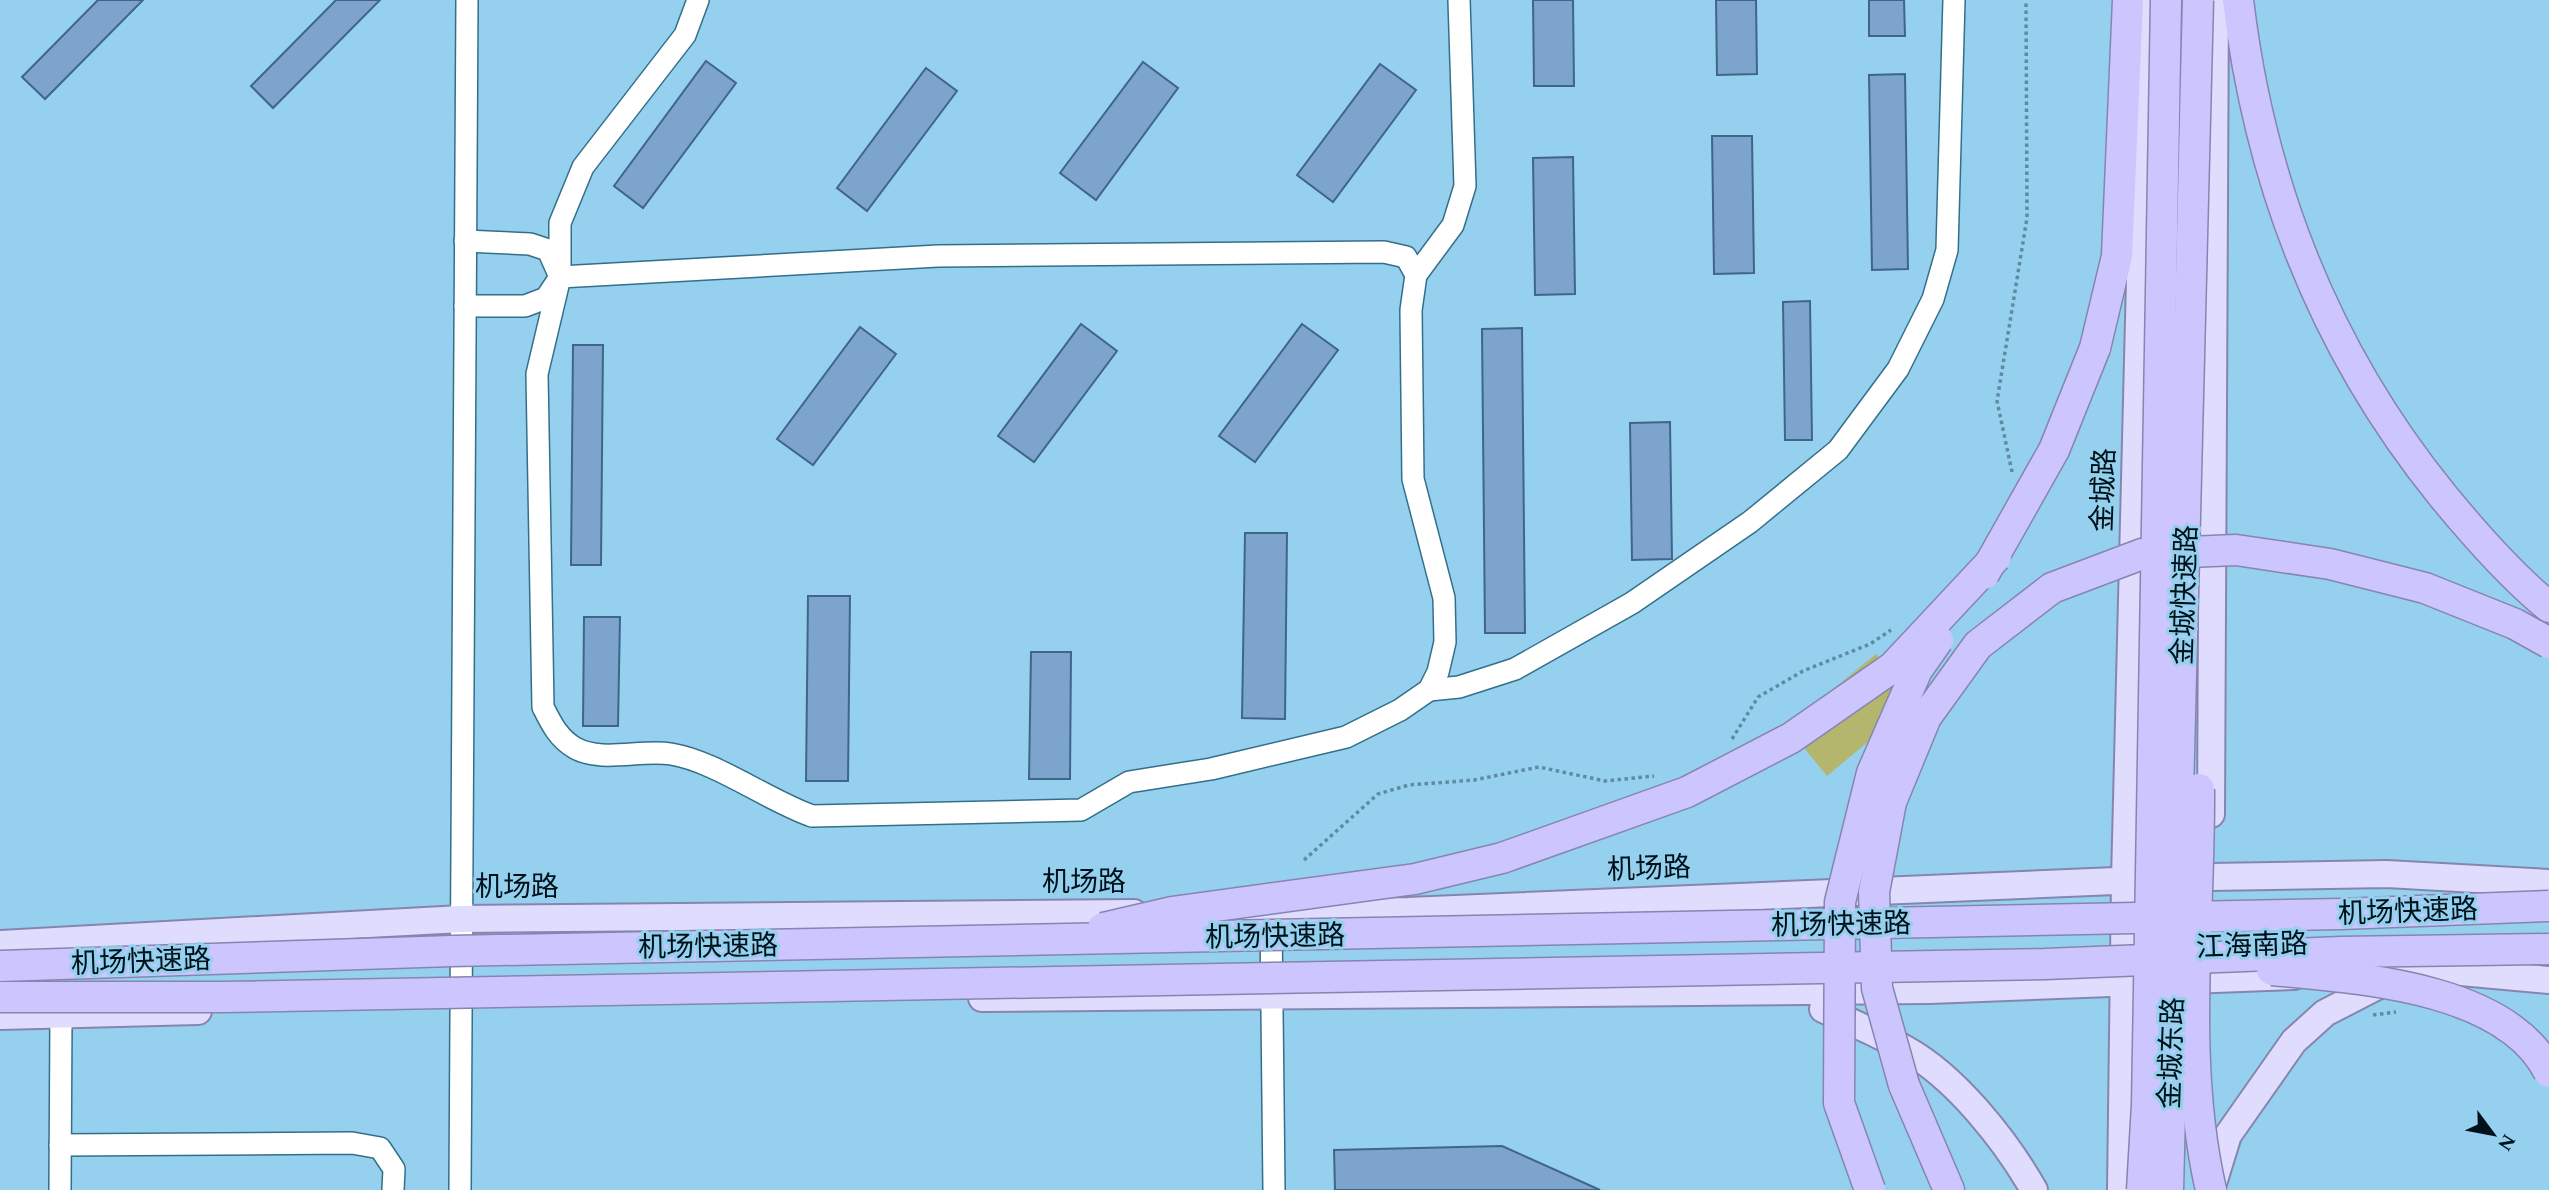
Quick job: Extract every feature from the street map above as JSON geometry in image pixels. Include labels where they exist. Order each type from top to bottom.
[{"type":"highway","points":[[1870,1190],[1839,1103],[1840,902],[1872,773],[1917,670],[1996,557],[2054,450],[2095,348],[2114,269],[2123,148],[2128,0]]},
{"type":"highway","name":"金城快速路","points":[[2142,1190],[2148,1091],[2166,0]]},
{"type":"highway","name":"金城快速路","points":[[2168,1190],[2198,0]]},
{"type":"highway","points":[[2238,0],[2242,39],[2267,163],[2309,279],[2351,366],[2403,448],[2465,524],[2549,607]]},
{"type":"highway","points":[[2193,281],[2199,827],[2195,1042],[2200,1140],[2211,1190]]},
{"type":"highway","points":[[1949,1190],[1904,1085],[1877,988],[1874,892],[1891,802],[1926,717],[1978,646],[2052,588],[2142,554],[2236,550],[2330,564],[2425,588],[2515,624],[2549,643]]},
{"type":"highway","points":[[1038,942],[1172,912],[1415,879],[1503,858],[1687,792],[1791,738],[1893,667],[1996,557]]},
{"type":"highway","name":"机场快速路","points":[[0,966],[452,951],[1038,942],[2341,915],[2549,906]]},
{"type":"highway","name":"机场快速路","points":[[0,997],[223,997],[2045,964],[2341,952],[2549,949]]},
{"type":"highway","points":[[2045,964],[2264,969],[2362,979],[2430,992],[2480,1010],[2513,1031],[2549,1072]]},
{"type":"main road","name":"金城路","points":[[2124,982],[2147,0]]},
{"type":"main road","points":[[2215,0],[2210,877],[2387,874],[2549,883]]},
{"type":"main road","name":"机场路","points":[[0,944],[461,919],[1408,911],[2210,877]]},
{"type":"main road","name":"金城东路","points":[[2200,1190],[2210,877]]},
{"type":"main road","name":"江海南路","points":[[0,1016],[460,1004],[1271,995],[1772,993],[2450,971],[2549,980]]},
{"type":"main road","points":[[2211,1190],[2228,1135],[2294,1041],[2325,1013],[2374,985],[2411,972]]},
{"type":"main road","name":"金城东路","points":[[2121,1190],[2124,982]]},
{"type":"main road","points":[[1772,993],[1818,1007],[1908,1050],[1966,1098],[2017,1160],[2034,1190]]},
{"type":"street","points":[[460,1190],[467,0]]},
{"type":"street","points":[[698,0],[685,35],[583,167],[560,223],[560,276],[537,374],[543,707],[553,729],[576,748],[594,753],[668,753],[692,759],[783,806],[812,816],[1080,810],[1129,782],[1210,769],[1346,737],[1400,710],[1429,690],[1438,672],[1445,642],[1444,609],[1413,479],[1411,310],[1416,275],[1453,225],[1465,186],[1459,0]]},
{"type":"street","points":[[1429,690],[1460,687],[1515,669],[1632,603],[1750,522],[1838,450],[1898,369],[1933,299],[1948,250],[1954,0]]},
{"type":"street","points":[[465,241],[530,244],[548,250],[560,276]]},
{"type":"street","points":[[560,276],[938,256],[1370,253],[1406,257],[1416,275]]},
{"type":"street","points":[[465,306],[525,306],[545,298],[560,276]]},
{"type":"street","points":[[1272,912],[1274,1190]]},
{"type":"street","points":[[60,1190],[61,1015]]},
{"type":"street","points":[[60,1145],[352,1143],[380,1148],[394,1169],[393,1190]]},
{"type":"path","points":[[2015,483],[1997,401],[2027,218],[2026,0]]},
{"type":"path","points":[[1727,747],[1758,697],[1803,671],[1870,644],[1900,624]]},
{"type":"path","points":[[1304,860],[1378,794],[1409,785],[1474,780],[1539,767],[1605,781],[1665,774]]},
{"type":"green space","points":[[1876,654],[1916,702],[1827,776],[1787,727]]},
{"type":"building","points":[[98,0],[143,0],[45,99],[22,77]]},
{"type":"building","points":[[336,0],[380,0],[273,108],[251,86]]},
{"type":"building","points":[[1533,0],[1573,0],[1574,86],[1534,86]]},
{"type":"building","points":[[1716,0],[1756,0],[1757,74],[1717,75]]},
{"type":"building","points":[[1869,0],[1904,0],[1905,36],[1869,36]]},
{"type":"building","points":[[706,61],[736,83],[643,208],[614,186]]},
{"type":"building","points":[[1143,62],[1178,88],[1096,200],[1060,173]]},
{"type":"building","points":[[1380,64],[1416,90],[1333,202],[1297,175]]},
{"type":"building","points":[[926,68],[957,91],[867,211],[837,188]]},
{"type":"building","points":[[1905,74],[1908,269],[1872,270],[1869,75]]},
{"type":"building","points":[[1712,136],[1752,136],[1754,273],[1714,274]]},
{"type":"building","points":[[1573,157],[1575,294],[1535,295],[1533,158]]},
{"type":"building","points":[[1810,301],[1812,440],[1785,440],[1783,302]]},
{"type":"building","points":[[1081,324],[1117,351],[1034,462],[998,436]]},
{"type":"building","points":[[1302,324],[1338,350],[1255,462],[1219,436]]},
{"type":"building","points":[[860,327],[896,354],[813,465],[777,439]]},
{"type":"building","points":[[1522,328],[1525,633],[1485,633],[1482,329]]},
{"type":"building","points":[[573,345],[603,345],[601,565],[571,565]]},
{"type":"building","points":[[1670,422],[1672,559],[1632,560],[1630,423]]},
{"type":"building","points":[[1245,533],[1287,533],[1285,719],[1242,718]]},
{"type":"building","points":[[808,596],[850,596],[848,781],[806,781]]},
{"type":"building","points":[[584,617],[620,617],[618,726],[583,726]]},
{"type":"building","points":[[1031,652],[1071,652],[1070,779],[1029,779]]},
{"type":"building","points":[[1502,1146],[1600,1190],[1335,1190],[1334,1150]]}]
